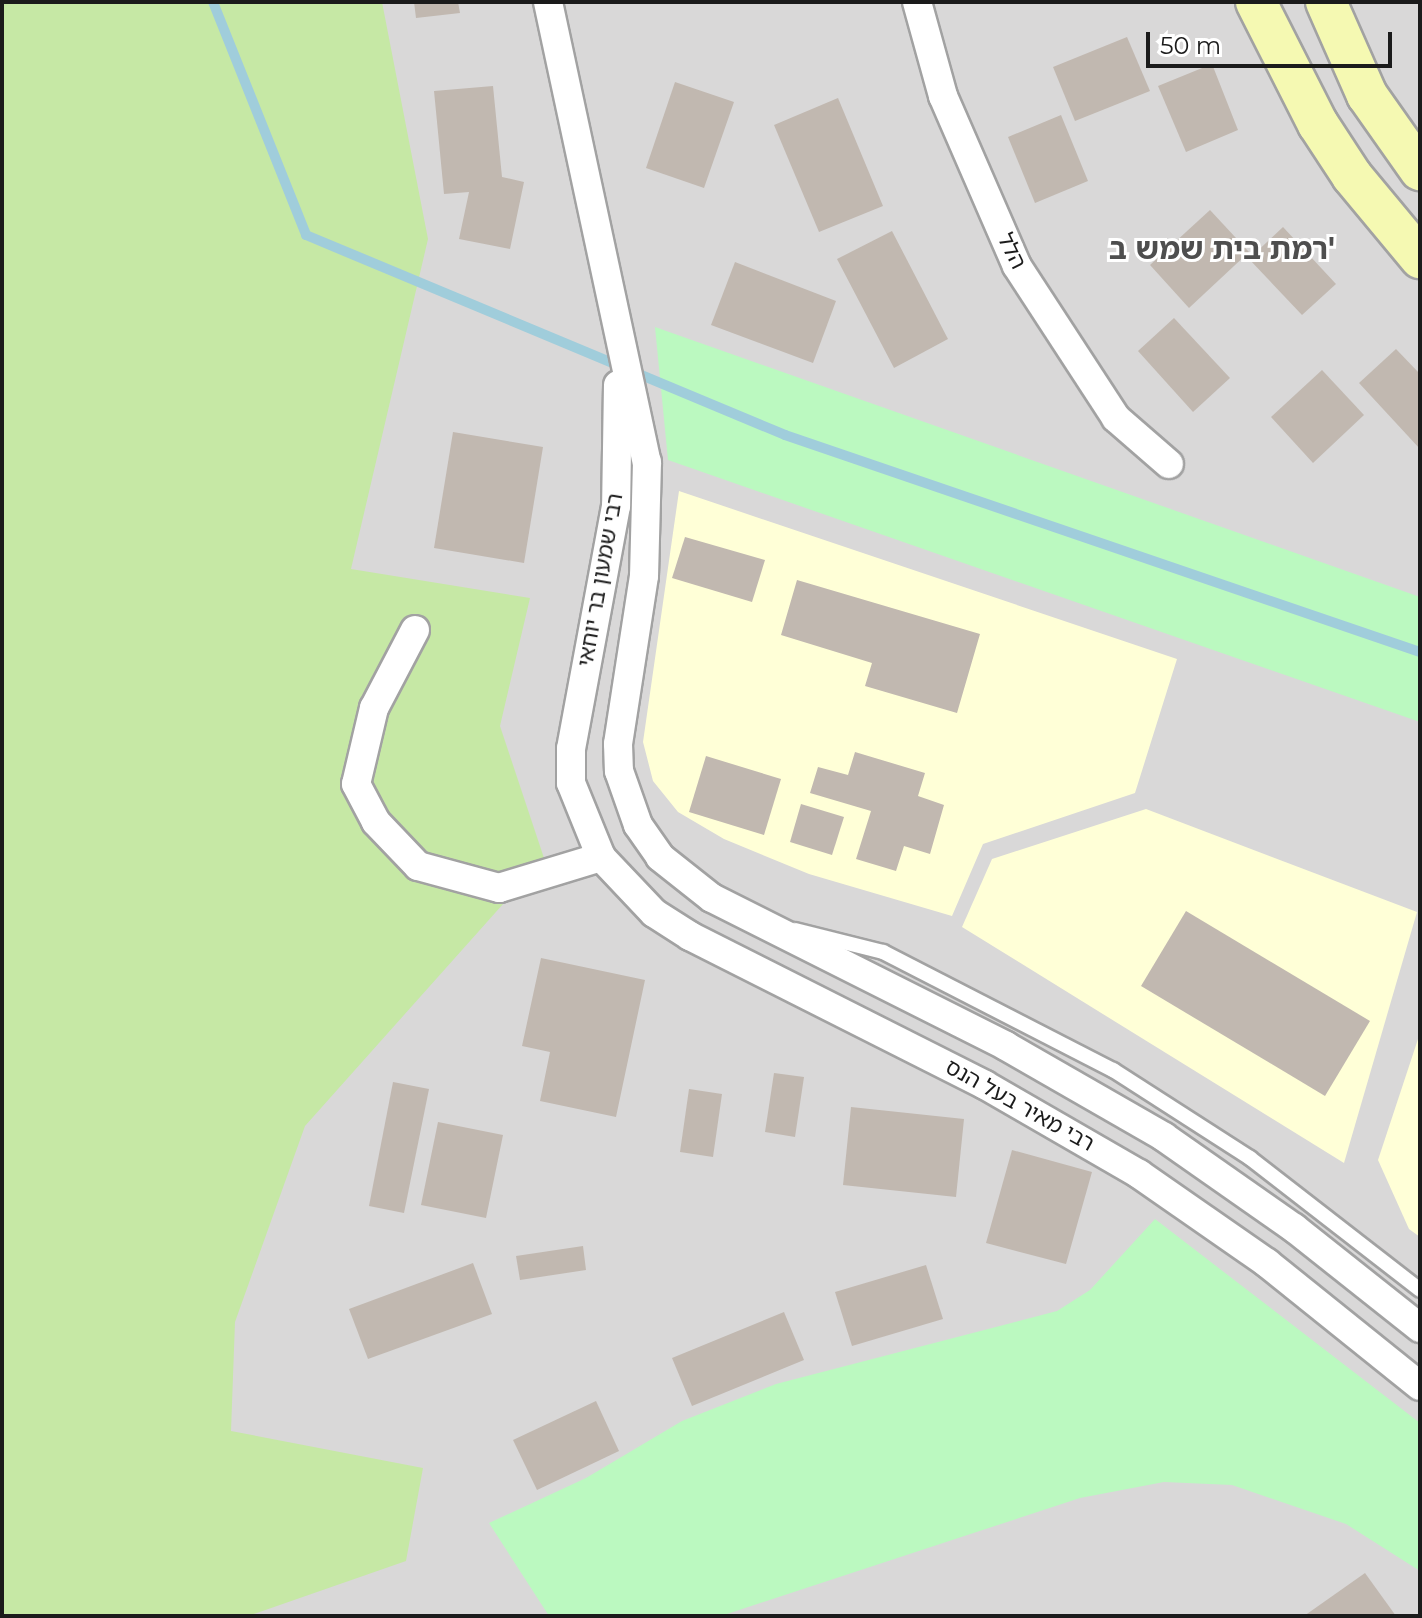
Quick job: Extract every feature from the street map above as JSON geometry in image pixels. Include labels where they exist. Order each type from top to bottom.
[{"type":"main road","points":[[1256,2],[1335,150],[1420,258]]},
{"type":"main road","points":[[1326,2],[1367,95],[1420,170]]},
{"type":"street","name":"רבי שמעון בר יוחאי","points":[[548,2],[647,462],[644,576],[618,744],[619,771],[638,825]]},
{"type":"street","name":"הלל","points":[[917,2],[943,96],[1017,266],[1116,418],[1169,464]]},
{"type":"street","name":"רבי שמעון בר יוחאי","points":[[601,857],[571,783],[571,749],[616,506],[621,437],[612,297]]},
{"type":"street","points":[[415,630],[374,708],[356,784],[376,822],[418,866],[499,888],[601,857]]},
{"type":"street","name":"רבי מאיר בעל הנס","points":[[638,825],[682,878],[761,923],[1111,1104],[1233,1183],[1420,1328]]},
{"type":"street","name":"רבי מאיר בעל הנס","points":[[601,857],[654,913],[690,936],[985,1085],[1139,1174],[1267,1263],[1420,1386]]},
{"type":"lane","points":[[761,923],[883,952],[1100,1062],[1250,1158],[1420,1290]]},
{"type":"shaded area","points":[[8,2],[1420,2],[1420,1616],[2,1616]]},
{"type":"shaded area","points":[[679,491],[1177,659],[1135,793],[983,844],[952,916],[809,874],[724,839],[678,812],[653,781],[643,742]]},
{"type":"shaded area","points":[[1146,809],[1417,912],[1344,1163],[962,927],[992,859]]},
{"type":"shaded area","points":[[1420,1033],[1420,1237],[1409,1229],[1378,1160]]},
{"type":"green space","points":[[2,2],[382,2],[428,239],[351,569],[530,598],[500,726],[544,858],[305,1126],[235,1322],[231,1431],[423,1468],[406,1561],[248,1616],[2,1616]]},
{"type":"green space","points":[[655,327],[1420,597],[1420,722],[668,460]]},
{"type":"green space","points":[[1155,1219],[1420,1423],[1420,1571],[1346,1524],[1232,1485],[1164,1482],[1080,1498],[721,1616],[549,1616],[489,1523],[586,1478],[682,1421],[776,1384],[1057,1311],[1090,1290]]},
{"type":"building","points":[[414,2],[458,2],[460,13],[416,18]]},
{"type":"building","points":[[1127,37],[1150,91],[1075,121],[1053,67]]},
{"type":"building","points":[[1212,64],[1238,130],[1186,152],[1158,86]]},
{"type":"building","points":[[675,82],[734,102],[704,188],[646,168]]},
{"type":"building","points":[[493,86],[502,177],[524,182],[510,249],[459,239],[469,192],[444,194],[434,91]]},
{"type":"building","points":[[838,98],[883,206],[819,232],[774,125]]},
{"type":"building","points":[[1061,115],[1088,181],[1035,203],[1008,137]]},
{"type":"building","points":[[1210,210],[1249,252],[1189,308],[1150,265]]},
{"type":"building","points":[[1283,227],[1336,284],[1302,315],[1249,259]]},
{"type":"building","points":[[892,231],[948,339],[894,368],[837,259]]},
{"type":"building","points":[[735,262],[836,301],[813,363],[711,325]]},
{"type":"building","points":[[1174,318],[1230,378],[1193,412],[1138,351]]},
{"type":"building","points":[[1396,349],[1420,374],[1420,449],[1359,383]]},
{"type":"building","points":[[1322,370],[1364,415],[1313,463],[1271,417]]},
{"type":"building","points":[[453,432],[543,447],[524,563],[434,548]]},
{"type":"building","points":[[685,537],[765,560],[752,602],[672,578]]},
{"type":"building","points":[[797,580],[980,634],[957,713],[865,686],[872,663],[781,635]]},
{"type":"building","points":[[855,752],[925,773],[918,796],[944,805],[930,854],[904,846],[896,871],[856,859],[871,811],[810,793],[818,767],[848,775]]},
{"type":"building","points":[[706,756],[781,779],[764,835],[689,812]]},
{"type":"building","points":[[801,804],[844,817],[832,855],[790,842]]},
{"type":"building","points":[[1186,911],[1370,1021],[1325,1096],[1141,986]]},
{"type":"building","points":[[541,958],[645,980],[616,1117],[540,1101],[550,1052],[522,1046]]},
{"type":"building","points":[[774,1073],[804,1077],[795,1137],[765,1132]]},
{"type":"building","points":[[393,1082],[429,1089],[404,1213],[369,1206]]},
{"type":"building","points":[[689,1089],[722,1094],[713,1157],[680,1152]]},
{"type":"building","points":[[851,1107],[964,1119],[956,1197],[843,1185]]},
{"type":"building","points":[[438,1122],[503,1135],[486,1218],[421,1205]]},
{"type":"building","points":[[1012,1150],[1092,1172],[1066,1264],[986,1243]]},
{"type":"building","points":[[583,1246],[586,1270],[520,1280],[516,1256]]},
{"type":"building","points":[[473,1263],[492,1314],[368,1359],[349,1309]]},
{"type":"building","points":[[926,1265],[943,1319],[852,1346],[835,1292]]},
{"type":"building","points":[[784,1312],[804,1360],[692,1406],[672,1358]]},
{"type":"building","points":[[596,1401],[619,1451],[537,1490],[513,1440]]},
{"type":"building","points":[[1365,1573],[1396,1616],[1304,1616]]},
{"type":"waterway","points":[[213,2],[306,235],[785,435],[1420,652]]},
{"type":"district","name":"רמת בית שמש ב'","points":[[1222,249]]}]
